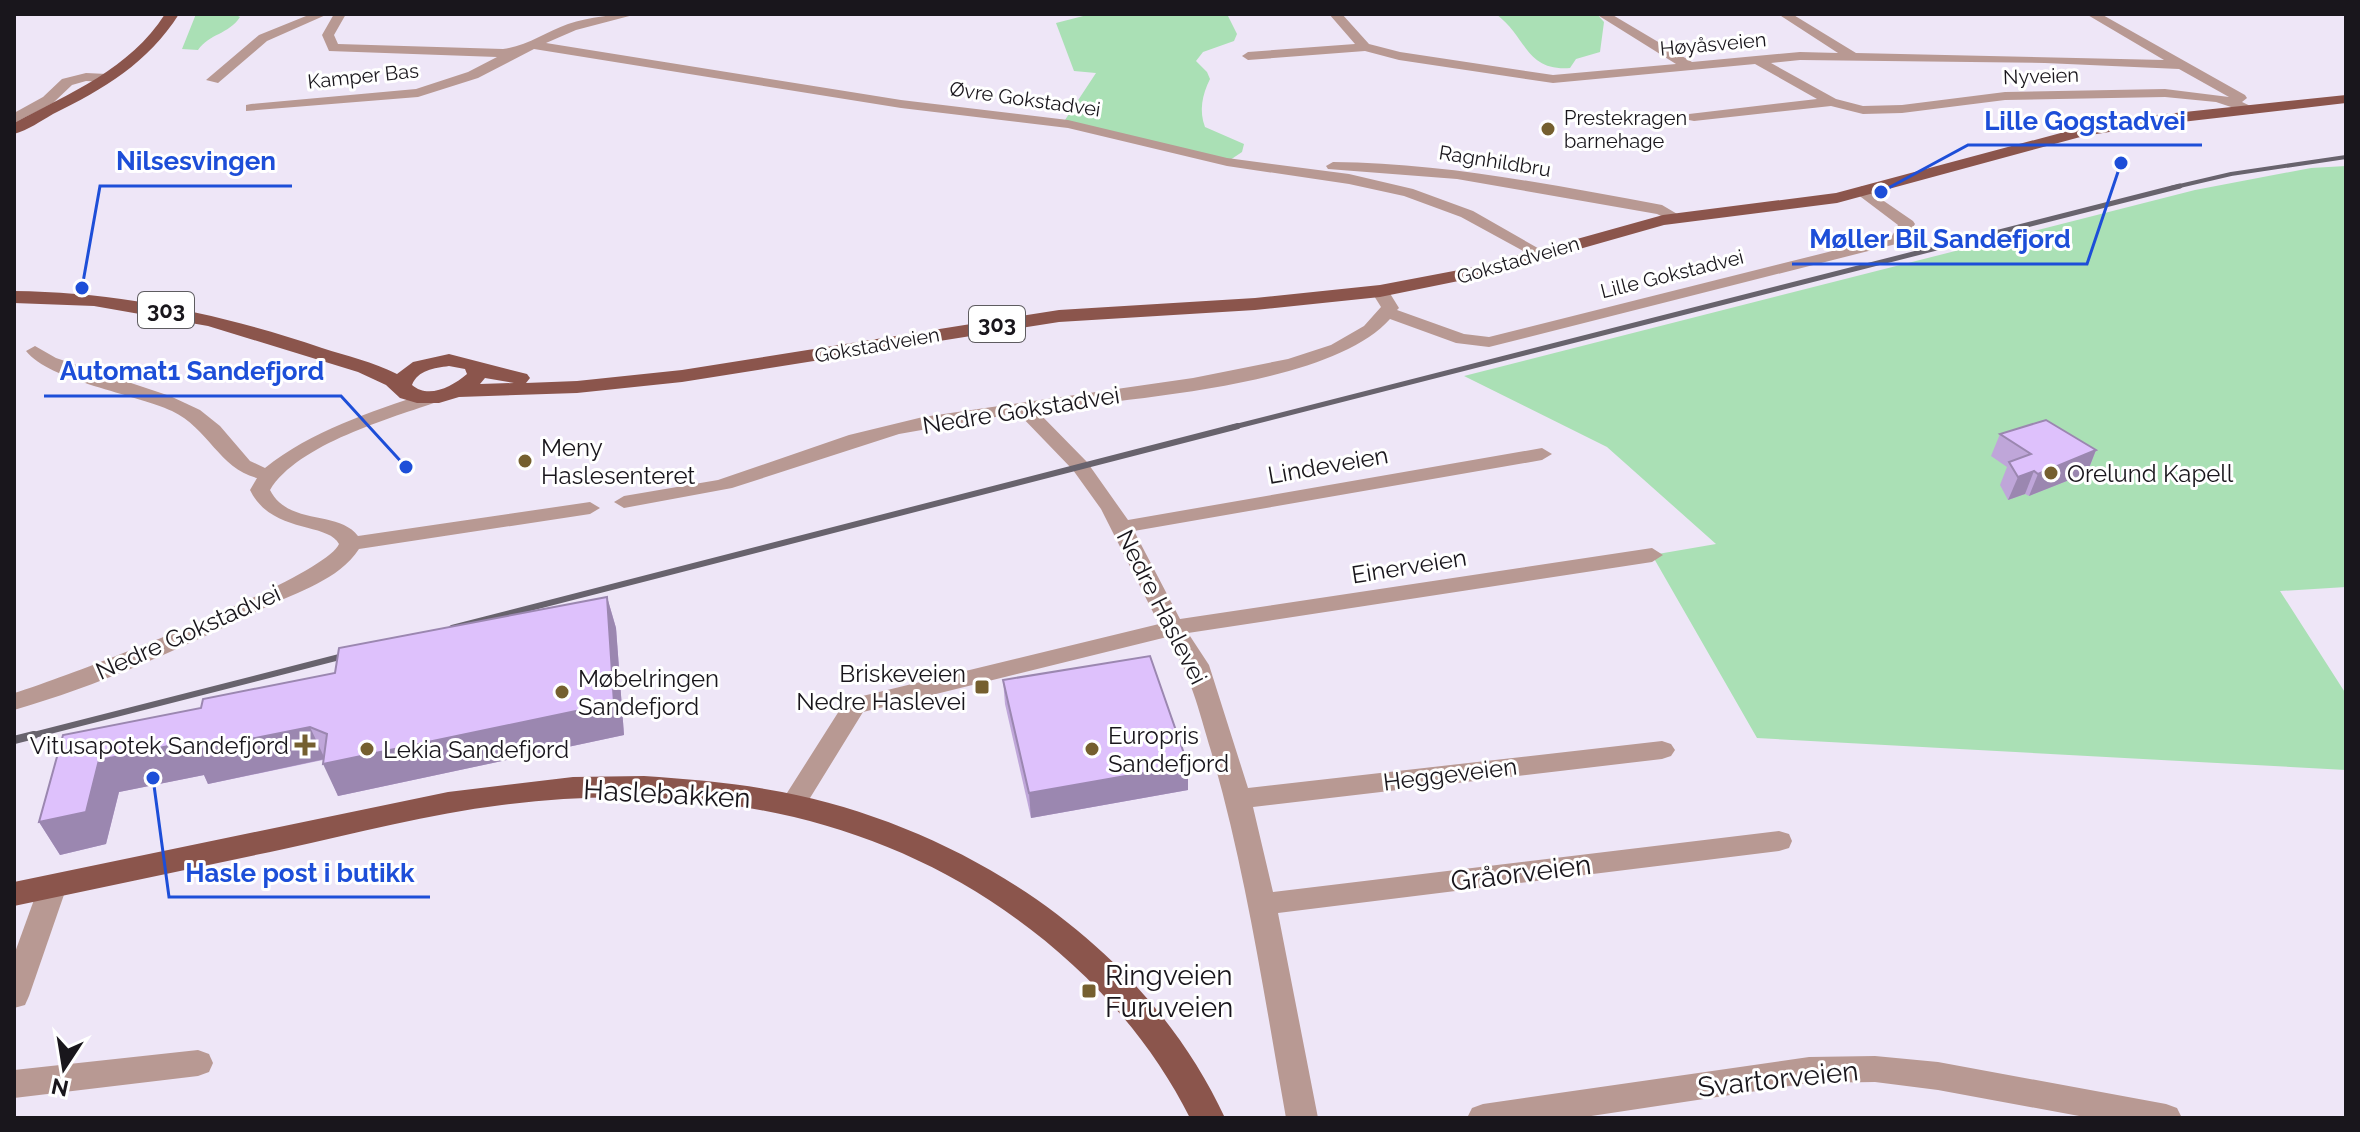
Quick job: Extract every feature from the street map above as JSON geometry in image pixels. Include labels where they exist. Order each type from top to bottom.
[{"type":"main road","points":[[14,129],[107,78],[155,42],[172,14]]},
{"type":"main road","name":"Gokstadveien","points":[[457,391],[577,387],[682,376],[1022,320],[1380,291],[1469,274],[1676,218],[1807,204],[2083,132],[2147,121],[2346,99]]},
{"type":"main road","name":"303","points":[[14,297],[83,299],[158,308],[314,351],[388,377],[412,396],[433,397],[457,391]]},
{"type":"main road","name":"303","points":[[314,351],[403,363],[468,362],[477,370]]},
{"type":"main road","points":[[401,387],[408,373],[438,361]]},
{"type":"main road","points":[[457,391],[473,381],[477,370]]},
{"type":"main road","name":"Gokstadveien","points":[[477,370],[534,381],[682,376]]},
{"type":"main road","name":"Haslebakken","points":[[14,894],[507,793],[640,786],[741,795],[793,804],[844,818],[935,852],[1015,899],[1067,939],[1117,988],[1155,1035],[1208,1118]]},
{"type":"street","points":[[213,80],[263,38],[322,14]]},
{"type":"street","name":"Kamper Bas","points":[[340,14],[328,35],[333,48],[491,54],[518,51]]},
{"type":"street","name":"Kamper Bas","points":[[251,108],[418,93],[473,75],[572,27],[631,14]]},
{"type":"street","points":[[1335,14],[1365,47]]},
{"type":"street","points":[[1602,14],[1689,66]]},
{"type":"street","points":[[1784,14],[1853,56]]},
{"type":"street","points":[[2092,14],[2236,94],[2252,110]]},
{"type":"street","name":"Øvre Gokstadvei","points":[[534,45],[901,104],[1068,124],[1213,159],[1305,171],[1408,192],[1467,214],[1542,255]]},
{"type":"street","name":"Høyåsveien","points":[[1248,56],[1365,47],[1399,56],[1553,79],[1800,56],[2045,59],[2185,65]]},
{"type":"street","name":"Nyveien","points":[[1760,62],[1831,102],[1863,110],[1888,110],[2005,96],[2165,93],[2218,98],[2252,110]]},
{"type":"street","points":[[14,119],[54,95],[67,82],[86,77],[107,78]]},
{"type":"street","points":[[27,97],[54,95]]},
{"type":"street","name":"Nyveien","points":[[1694,117],[1831,102]]},
{"type":"street","name":"Ragnhildbru","points":[[1305,171],[1321,167],[1362,166],[1439,172],[1662,210],[1676,218]]},
{"type":"street","name":"Lille Gokstadvei","points":[[1387,313],[1404,317],[1453,339],[1489,342],[1898,239],[1907,224],[1862,191]]},
{"type":"street","points":[[1380,291],[1390,308],[1387,313]]},
{"type":"street","name":"Nedre Gokstadvei","points":[[624,502],[728,483],[874,434],[962,416],[1179,387],[1268,370],[1348,342],[1368,332],[1387,313]]},
{"type":"street","points":[[35,351],[50,362],[193,414],[221,437],[237,464],[267,475]]},
{"type":"street","points":[[357,425],[401,387]]},
{"type":"street","points":[[433,397],[357,425],[287,460],[267,475],[260,490],[267,504],[284,514],[340,531],[347,536],[350,544],[590,508]]},
{"type":"street","name":"Nedre Haslevei","points":[[1023,407],[1080,466],[1123,527],[1173,628],[1197,665],[1238,799],[1262,904],[1302,1118]]},
{"type":"street","name":"Lindeveien","points":[[1123,527],[1542,454]]},
{"type":"street","name":"Nedre Gokstadvei","points":[[14,702],[44,694],[175,641],[317,574],[347,553],[350,544]]},
{"type":"street","name":"Einerveien","points":[[793,804],[855,706],[1173,628],[1652,555]]},
{"type":"street","name":"Heggeveien","points":[[1238,799],[1662,750]]},
{"type":"street","name":"Gråorveien","points":[[1262,904],[1779,841]]},
{"type":"street","points":[[14,996],[53,886]]},
{"type":"street","points":[[14,1084],[198,1063]]},
{"type":"street","name":"Svartorveien","points":[[1483,1118],[1809,1070],[1875,1069],[1938,1076],[2166,1118]]},
{"type":"green space","points":[[196,14],[234,14],[240,17],[198,50],[182,49]]},
{"type":"green space","points":[[1091,14],[1227,14],[1237,34],[1234,41],[1203,52],[1196,61],[1210,79],[1202,103],[1205,127],[1244,144],[1242,152],[1227,162],[1120,137],[1065,120],[1096,73],[1074,71],[1056,23]]},
{"type":"green space","points":[[1496,14],[1597,14],[1604,22],[1600,52],[1576,59],[1570,68],[1544,64],[1528,51]]},
{"type":"green space","points":[[2346,166],[2346,587],[2280,591],[2346,694],[2346,770],[1757,738],[1652,555],[1716,544],[1607,447],[1464,376],[2195,190],[2311,168]]},
{"type":"building","points":[[2046,420],[2096,450],[2038,474],[2034,471],[2018,477],[2009,462],[2031,454],[2000,434]]},
{"type":"building","points":[[607,597],[614,703],[323,764],[327,734],[310,727],[191,751],[193,741],[99,760],[86,812],[39,822],[63,735],[201,708],[203,699],[335,673],[339,648]]},
{"type":"building","name":"Europris Sandefjord","points":[[1150,656],[1188,765],[1029,793],[1003,680]]},
{"type":"railway","points":[[2171,188],[2231,174],[2346,157]]},
{"type":"railway","points":[[1230,428],[2180,186]]},
{"type":"railway","points":[[452,628],[1238,426]]},
{"type":"railway","points":[[26,737],[359,652]]},
{"type":"railway","points":[[26,737],[34,735]]},
{"type":"railway","points":[[14,740],[26,737]]},
{"type":"place","name":"Prestekragen barnehage","points":[[1548,129]]},
{"type":"place","name":"Møller Bil Sandefjord","points":[[2121,163]]},
{"type":"place","name":"Lille Gogstadvei","points":[[1881,192]]},
{"type":"place","name":"Nilsesvingen","points":[[82,288]]},
{"type":"place","name":"Meny Haslesenteret","points":[[525,461]]},
{"type":"place","name":"Automat1 Sandefjord","points":[[406,467]]},
{"type":"place","name":"Orelund Kapell","points":[[2051,473]]},
{"type":"place","name":"Briskeveien Nedre Haslevei","points":[[982,687]]},
{"type":"place","name":"Møbelringen Sandefjord","points":[[562,692]]},
{"type":"place","name":"Vitusapotek Sandefjord","points":[[305,745]]},
{"type":"place","name":"Lekia Sandefjord","points":[[367,749]]},
{"type":"place","name":"Europris Sandefjord","points":[[1092,749]]},
{"type":"place","name":"Hasle post i butikk","points":[[153,778]]},
{"type":"place","name":"Ringveien Furuveien","points":[[1089,991]]}]
